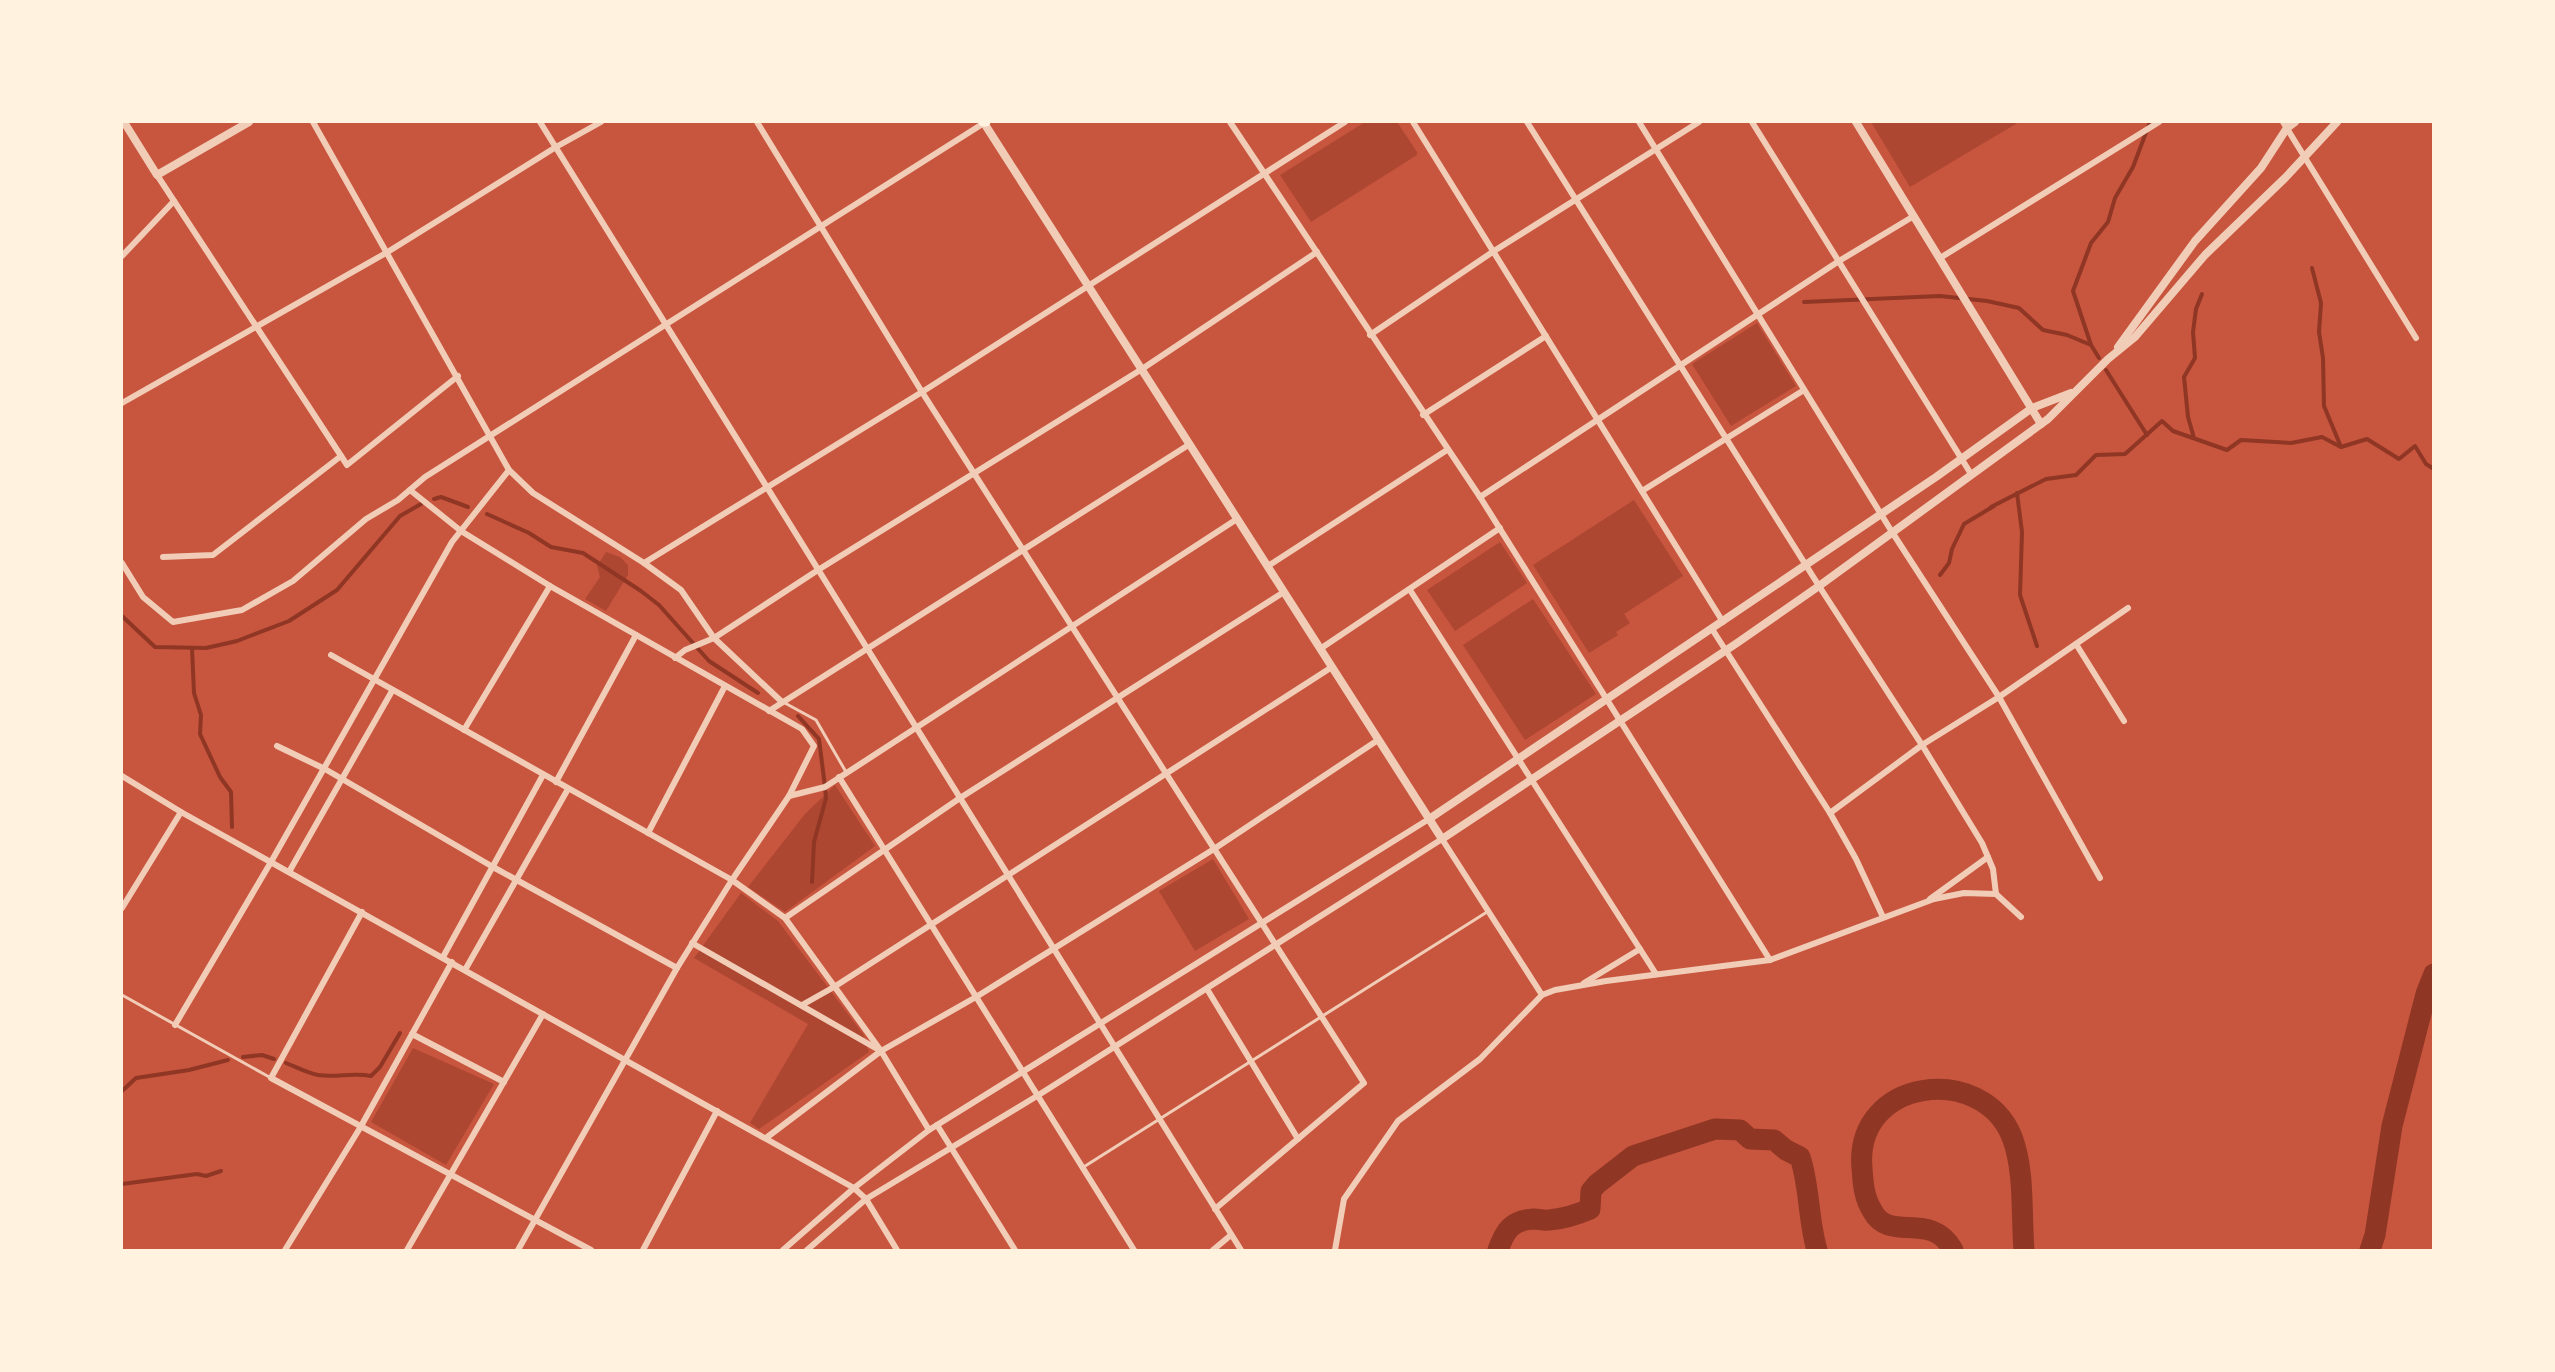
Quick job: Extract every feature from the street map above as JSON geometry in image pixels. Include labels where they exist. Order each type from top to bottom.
[{"type":"street","points":[[124,122],[347,465],[458,376]]},
{"type":"street","points":[[157,175],[249,122]]},
{"type":"street","points":[[313,122],[492,436],[509,470],[533,493],[644,563],[681,590],[714,638],[782,702]]},
{"type":"street","points":[[540,122],[1241,1251]]},
{"type":"street","points":[[122,403],[386,253],[556,147],[601,122]]},
{"type":"street","points":[[757,122],[973,473],[1364,1083],[1215,1209]]},
{"type":"street","points":[[122,562],[143,597],[173,622],[242,610],[293,581],[366,519],[410,490],[425,477],[984,122],[1542,995]]},
{"type":"street","points":[[1230,122],[1500,528],[1770,960]]},
{"type":"street","points":[[644,563],[768,489],[1345,122]]},
{"type":"street","points":[[1413,122],[1723,622]]},
{"type":"street","points":[[1527,122],[1819,586],[1922,745],[1988,857],[1993,869],[1996,894],[2021,917]]},
{"type":"street","points":[[1639,122],[1892,532],[1999,697],[2100,878]]},
{"type":"street","points":[[1370,334],[1494,251],[1699,122]]},
{"type":"street","points":[[1752,122],[1971,474]]},
{"type":"street","points":[[1856,122],[2041,424]]},
{"type":"street","points":[[1940,258],[2159,122]]},
{"type":"street","points":[[2108,359],[2195,241],[2261,168],[2285,125],[2295,122]]},
{"type":"street","points":[[807,1251],[866,1199],[1037,1096],[1442,839],[1726,650],[1819,586],[2041,424],[2108,359],[2135,337],[2205,255],[2337,122]]},
{"type":"street","points":[[2285,125],[2416,338]]},
{"type":"street","points":[[122,256],[174,201]]},
{"type":"street","points":[[1479,497],[1839,261],[1914,216]]},
{"type":"street","points":[[675,658],[686,650],[714,638],[818,570],[1142,369],[1317,252]]},
{"type":"street","points":[[1423,415],[1546,336]]},
{"type":"street","points":[[1642,491],[1804,390]]},
{"type":"street","points":[[783,1251],[854,1188],[929,1130],[1429,819],[1936,477],[2032,408],[2074,392]]},
{"type":"street","points":[[769,711],[1190,444]]},
{"type":"street","points":[[1268,566],[1446,450]]},
{"type":"street","points":[[163,558],[213,555],[341,456]]},
{"type":"street","points":[[175,1025],[375,681],[452,542],[509,470]]},
{"type":"street","points":[[410,490],[461,531],[550,586],[802,729],[814,746],[789,796],[732,880],[677,968],[518,1251]]},
{"type":"street","points":[[789,796],[825,787],[1237,519]]},
{"type":"street","points":[[1320,649],[1500,528]]},
{"type":"street","points":[[464,730],[550,586]]},
{"type":"street","points":[[1410,590],[1656,974]]},
{"type":"street","points":[[784,918],[960,798],[1284,592]]},
{"type":"street","points":[[1830,813],[1922,745],[1999,697],[2128,609]]},
{"type":"street","points":[[1712,629],[1830,813],[1856,859],[1883,917]]},
{"type":"street","points":[[556,782],[636,635]]},
{"type":"street","points":[[2076,644],[2124,721]]},
{"type":"street","points":[[331,656],[732,880],[784,918],[881,1051],[929,1130]]},
{"type":"street","points":[[802,1005],[834,987],[1332,667]]},
{"type":"street","points":[[648,833],[725,686]]},
{"type":"street","points":[[289,872],[340,778],[392,690]]},
{"type":"street","points":[[766,1138],[881,1051],[976,997],[1214,849],[1378,740]]},
{"type":"street","points":[[277,746],[324,769],[516,880],[677,968]]},
{"type":"street","points":[[443,957],[543,775]]},
{"type":"street","points":[[122,776],[181,812],[854,1188],[866,1199],[897,1251]]},
{"type":"street","points":[[839,777],[1134,1251]]},
{"type":"street","points":[[465,970],[568,789]]},
{"type":"street","points":[[122,908],[181,812]]},
{"type":"street","points":[[1924,903],[1988,857]]},
{"type":"street","points":[[1335,1251],[1344,1199],[1398,1121],[1480,1059],[1542,995],[1556,990],[1656,974],[1770,960],[1924,903],[1964,894],[1996,894]]},
{"type":"street","points":[[362,912],[271,1078],[591,1251]]},
{"type":"street","points":[[692,943],[881,1051]]},
{"type":"street","points":[[1579,987],[1640,949]]},
{"type":"street","points":[[285,1251],[360,1128],[452,962]]},
{"type":"street","points":[[1207,989],[1298,1139]]},
{"type":"street","points":[[407,1251],[543,1014]]},
{"type":"street","points":[[412,1034],[504,1082]]},
{"type":"street","points":[[643,1251],[717,1111]]},
{"type":"street","points":[[937,1125],[1016,1251]]},
{"type":"street","points":[[1213,1251],[1231,1235]]},
{"type":"lane","points":[[782,702],[816,720],[846,772]]},
{"type":"lane","points":[[1082,1168],[1489,911]]},
{"type":"lane","points":[[122,995],[271,1078]]},
{"type":"shaded area","points":[[1365,122],[1397,122],[1417,155],[1311,222],[1280,175]]},
{"type":"shaded area","points":[[1871,122],[2019,122],[1910,187]]},
{"type":"shaded area","points":[[1757,323],[1796,386],[1731,426],[1692,364]]},
{"type":"shaded area","points":[[1634,500],[1683,576],[1624,614],[1630,623],[1616,632],[1618,635],[1589,653],[1533,565]]},
{"type":"shaded area","points":[[1500,542],[1527,583],[1455,631],[1427,590]]},
{"type":"shaded area","points":[[606,552],[620,557],[628,565],[628,575],[606,611],[585,599],[600,577],[597,566]]},
{"type":"shaded area","points":[[1533,599],[1596,694],[1525,740],[1463,645]]},
{"type":"shaded area","points":[[835,785],[875,846],[785,912],[748,887],[805,814]]},
{"type":"shaded area","points":[[1213,859],[1249,919],[1195,951],[1159,891]]},
{"type":"shaded area","points":[[741,893],[778,921],[863,1034],[869,1052],[759,1129],[750,1123],[808,1024],[694,958]]},
{"type":"shaded area","points":[[413,1048],[494,1084],[446,1165],[371,1122]]},
{"type":"waterway","points":[[2099,358],[2091,345],[2073,291],[2091,243],[2108,222],[2115,198],[2133,167],[2150,122]]},
{"type":"waterway","points":[[2312,268],[2321,303],[2319,332],[2323,358],[2324,406],[2341,447]]},
{"type":"waterway","points":[[2194,438],[2188,417],[2184,377],[2195,358],[2193,332],[2196,309],[2202,294]]},
{"type":"waterway","points":[[1804,302],[1940,296],[1987,301],[2019,308],[2043,330],[2067,335],[2091,345]]},
{"type":"waterway","points":[[2106,370],[2147,435]]},
{"type":"waterway","points":[[1940,575],[1949,563],[1952,549],[1964,524],[1994,506],[1991,507],[2046,479],[2076,475],[2096,455],[2125,454],[2162,421],[2173,431],[2227,450],[2241,440],[2291,443],[2322,437],[2341,447],[2367,439],[2399,459],[2415,446],[2426,464],[2434,469]]},
{"type":"waterway","points":[[2017,493],[2022,532],[2020,595],[2037,646]]},
{"type":"waterway","points":[[434,499],[441,497],[468,507]]},
{"type":"waterway","points":[[122,616],[155,647],[206,648],[237,641],[289,621],[337,590],[400,516],[421,504]]},
{"type":"waterway","points":[[487,514],[529,533],[551,547],[583,553],[641,591],[659,605],[709,661],[758,693]]},
{"type":"waterway","points":[[192,648],[194,693],[201,715],[200,734],[220,777],[231,792],[232,827]]},
{"type":"waterway","points":[[798,716],[819,739],[826,798],[814,842],[812,882]]},
{"type":"waterway","points":[[2370,1250],[2375,1235],[2392,1126],[2426,994],[2434,974]]},
{"type":"waterway","points":[[286,1063],[318,1075],[371,1076],[380,1067],[400,1033]]},
{"type":"waterway","points":[[243,1057],[262,1055],[274,1059]]},
{"type":"waterway","points":[[122,1091],[136,1078],[189,1070],[228,1060]]},
{"type":"waterway","points":[[1953,1250],[1944,1238],[1934,1232],[1890,1225],[1880,1221],[1870,1207],[1865,1191],[1862,1168],[1865,1138],[1878,1115],[1898,1099],[1923,1091],[1949,1090],[1975,1098],[1997,1113],[2012,1137],[2019,1164],[2024,1250]]},
{"type":"waterway","points":[[1498,1250],[1506,1232],[1514,1224],[1534,1219],[1559,1219],[1590,1209],[1591,1191],[1633,1156],[1715,1129],[1740,1130],[1750,1139],[1774,1140],[1786,1150],[1800,1157],[1817,1250]]},
{"type":"waterway","points":[[122,1184],[197,1174],[206,1176],[221,1171]]}]
